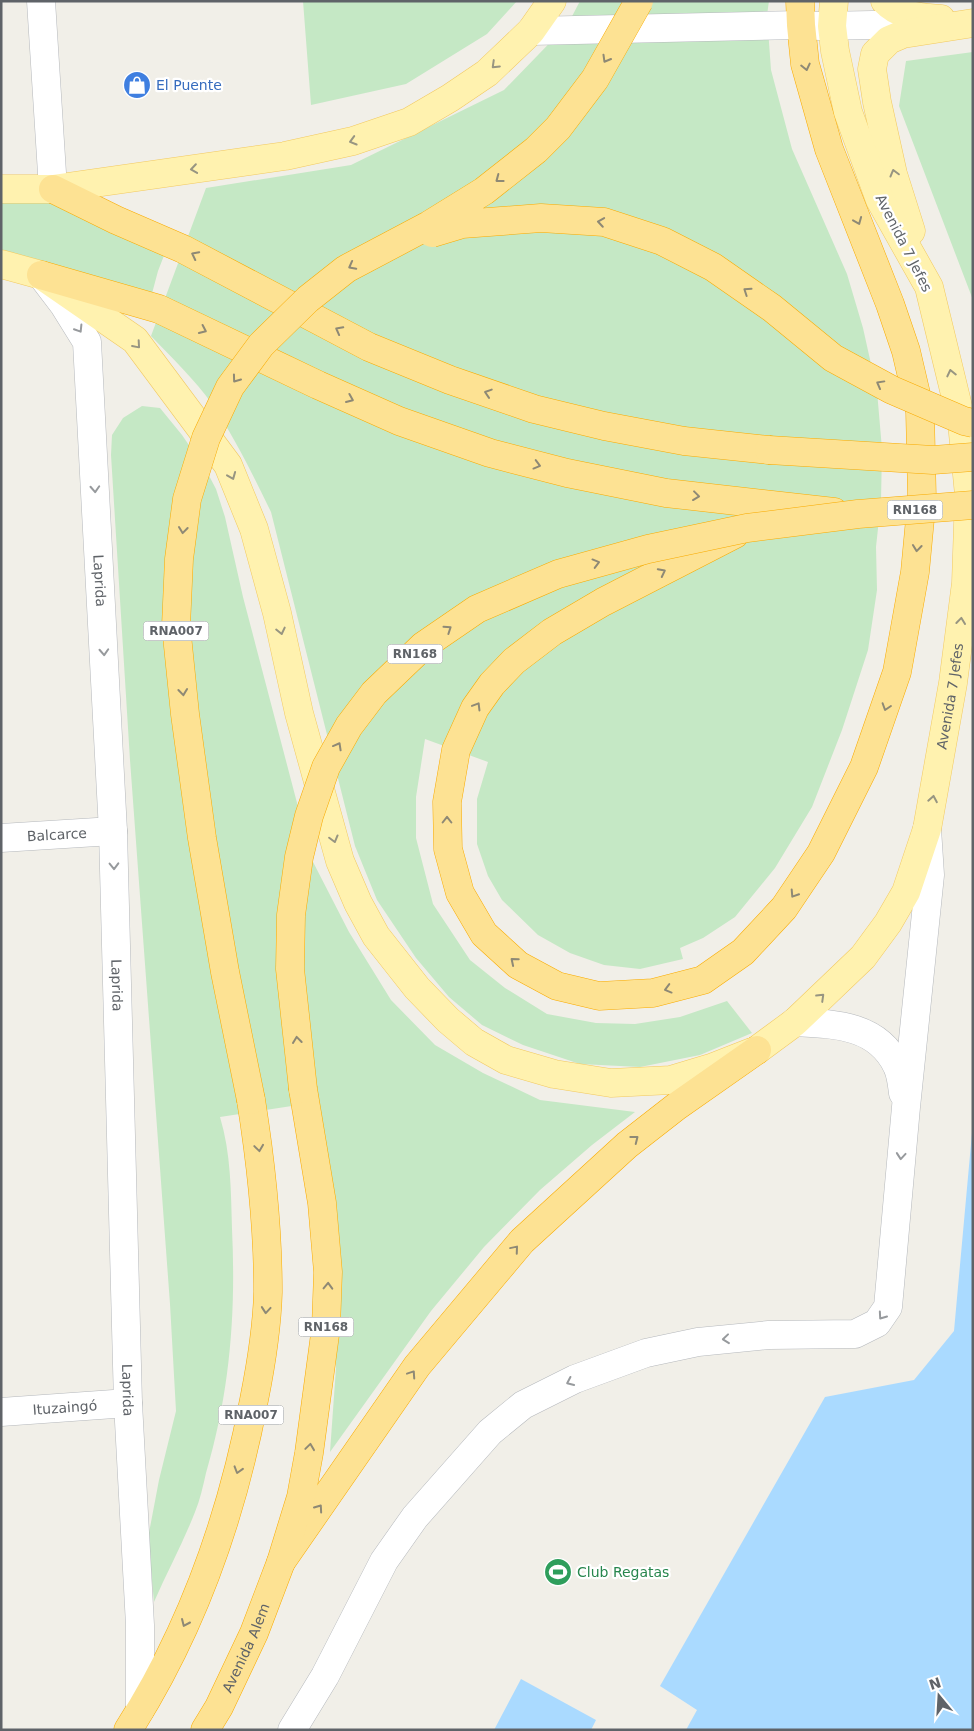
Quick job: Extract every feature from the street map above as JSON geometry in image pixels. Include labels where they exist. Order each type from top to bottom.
[{"type":"highway","points":[[395,244],[430,225],[484,191],[536,150],[558,128],[595,79],[639,1]]},
{"type":"highway","points":[[748,528],[603,602],[552,632],[514,661],[492,684],[475,708],[456,750],[447,802],[448,849],[460,894],[484,934],[518,965],[557,986],[599,996],[653,993],[703,980],[743,952],[784,908],[820,853],[864,767],[897,672],[915,572],[922,498],[920,411],[906,351],[890,304],[829,149],[805,64],[800,13]]},
{"type":"highway","points":[[54,189],[116,220],[183,250],[369,346],[450,380],[534,409],[604,426],[684,441],[769,450],[933,460],[973,457]]},
{"type":"highway","points":[[395,244],[462,224],[541,218],[604,222],[662,241],[713,267],[772,308],[833,358],[892,390],[964,421],[973,423]]},
{"type":"highway","name":"RNA007","points":[[134,1720],[183,1628],[211,1563],[246,1444],[262,1360],[268,1293],[260,1151],[202,838],[184,704],[176,626],[179,559],[186,499],[206,438],[230,387],[261,345],[308,299],[346,269],[395,244]]},
{"type":"highway","points":[[41,275],[159,309],[363,405],[408,424],[490,453],[567,473],[666,493],[858,514]]},
{"type":"highway","name":"RN168","points":[[281,1562],[303,1488],[310,1453],[326,1327],[328,1272],[322,1203],[303,1089],[290,969],[291,915],[299,857],[309,816],[326,767],[349,726],[374,693],[423,646],[477,609],[558,574],[648,549],[748,528],[858,514],[973,505]]},
{"type":"highway","points":[[281,1562],[358,1454],[417,1366],[522,1241],[627,1145],[677,1106],[757,1050]]},
{"type":"highway","name":"Avenida Alem","points":[[205,1730],[220,1707],[254,1633],[281,1562]]},
{"type":"main road","points":[[1,189],[54,189],[285,156],[353,141],[410,122],[487,73],[531,31],[552,1]]},
{"type":"main road","points":[[885,1],[891,8],[915,17],[973,23]]},
{"type":"main road","name":"Avenida 7 Jefes","points":[[1,264],[41,275],[134,340],[228,465],[254,529],[277,613],[299,713],[340,861],[358,902],[376,936],[417,988],[448,1020],[474,1042],[506,1060],[554,1074],[611,1083],[671,1080],[712,1068],[757,1050],[795,1022],[863,957],[888,923],[906,892],[927,829],[953,683],[966,583],[969,495],[962,423],[929,287],[880,200],[848,112],[835,51],[833,14]]},
{"type":"main road","points":[[929,287],[893,174],[877,102],[872,69],[875,54],[889,40],[916,30],[973,23]]},
{"type":"street","points":[[42,1],[54,189]]},
{"type":"street","points":[[531,31],[800,13],[973,23]]},
{"type":"street","name":"Laprida","points":[[41,275],[64,305],[87,342],[113,831],[128,1403],[140,1625],[134,1720]]},
{"type":"street","points":[[292,1730],[325,1676],[384,1561],[410,1524],[490,1432],[523,1405],[575,1379],[646,1353],[698,1342],[769,1334],[855,1334],[877,1322],[888,1307],[930,875],[927,829]]},
{"type":"street","name":"Balcarce","points":[[1,838],[113,831]]},
{"type":"street","points":[[795,1022],[849,1027],[874,1038],[887,1050],[898,1067],[906,1107]]},
{"type":"street","name":"Ituzaingó","points":[[1,1412],[128,1403]]},
{"type":"green space","points":[[303,1],[517,1],[487,34],[406,84],[311,105]]},
{"type":"green space","points":[[580,1],[769,1],[767,15],[771,70],[792,149],[847,274],[863,328],[877,391],[882,449],[881,501],[876,547],[877,590],[868,650],[842,730],[812,807],[775,868],[735,917],[703,938],[680,948],[683,959],[640,969],[604,965],[570,953],[538,935],[502,900],[488,876],[477,844],[477,799],[488,762],[425,739],[416,797],[416,838],[433,904],[470,960],[505,988],[547,1014],[596,1023],[635,1024],[680,1017],[727,1001],[752,1033],[700,1055],[640,1067],[580,1064],[523,1045],[482,1025],[449,997],[416,958],[377,900],[355,846],[271,512],[236,443],[212,404],[191,378],[151,336],[206,188],[351,165],[504,90],[568,24]]},
{"type":"green space","points":[[973,52],[973,300],[899,106],[906,61]]},
{"type":"green space","points":[[1,201],[53,203],[165,253],[150,301],[1,257]]},
{"type":"green space","points":[[142,406],[160,408],[182,435],[206,470],[216,489],[225,517],[243,597],[312,860],[349,932],[391,1000],[435,1045],[483,1073],[540,1100],[635,1112],[592,1145],[540,1190],[484,1247],[431,1311],[330,1452],[336,1368],[334,1247],[318,1102],[220,1117],[230,1173],[233,1261],[232,1322],[226,1382],[221,1412],[198,1503],[154,1602],[148,1538],[159,1480],[176,1411],[170,1304],[130,760],[111,455],[112,435],[123,418]]},
{"type":"water","points":[[973,1122],[973,1730],[686,1730],[697,1710],[660,1686],[825,1397],[914,1380],[954,1331]]},
{"type":"water","points":[[521,1679],[596,1720],[591,1730],[494,1730]]},
{"type":"place","name":"El Puente","points":[[137,85]]},
{"type":"place","name":"Club Regatas","points":[[558,1572]]}]
